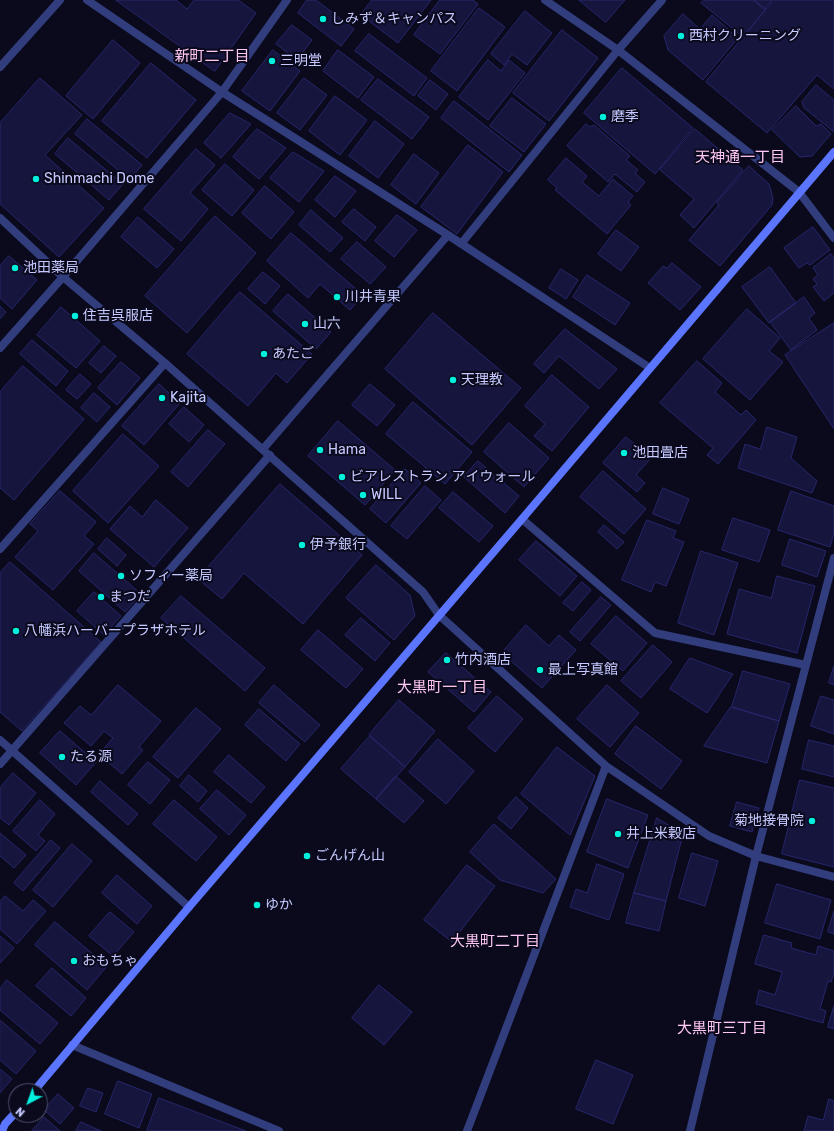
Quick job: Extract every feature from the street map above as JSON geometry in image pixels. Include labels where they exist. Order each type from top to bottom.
[{"type":"street","points":[[0,66],[60,0]]},
{"type":"street","points":[[87,0],[222,92],[448,235],[650,368]]},
{"type":"street","points":[[0,348],[222,92],[287,0]]},
{"type":"street","points":[[545,0],[618,50],[799,192],[834,238]]},
{"type":"street","points":[[461,244],[618,50],[662,0]]},
{"type":"street","points":[[41,1083],[189,907],[834,152]]},
{"type":"street","points":[[0,218],[63,277],[165,363],[423,592],[438,615],[606,766],[709,836],[756,856],[834,877]]},
{"type":"street","points":[[263,449],[448,235]]},
{"type":"street","points":[[0,549],[165,363]]},
{"type":"street","points":[[0,764],[270,455]]},
{"type":"street","points":[[522,519],[655,633],[806,665]]},
{"type":"street","points":[[690,1131],[756,856],[834,558]]},
{"type":"street","points":[[0,740],[189,907]]},
{"type":"street","points":[[467,1131],[606,766]]},
{"type":"street","points":[[72,1046],[279,1131]]},
{"type":"street","points":[[2,1131],[8,1121]]},
{"type":"building","points":[[116,0],[176,0],[187,9],[194,0],[238,0],[256,13],[215,71]]},
{"type":"building","points":[[307,0],[316,0],[354,29],[341,46],[298,13]]},
{"type":"building","points":[[372,0],[431,0],[398,43],[361,15]]},
{"type":"building","points":[[440,0],[473,0],[478,4],[440,54],[414,35]]},
{"type":"building","points":[[579,0],[625,0],[606,22]]},
{"type":"building","points":[[704,0],[753,0],[766,9],[743,37],[701,3]]},
{"type":"building","points":[[754,0],[772,0],[764,9]]},
{"type":"building","points":[[774,0],[834,0],[834,89],[817,75],[767,133],[706,82]]},
{"type":"building","points":[[479,8],[505,27],[457,91],[431,71]]},
{"type":"building","points":[[525,11],[552,33],[527,65],[512,54],[504,65],[491,54]]},
{"type":"building","points":[[683,14],[700,29],[712,15],[738,38],[703,80],[668,50],[664,36]]},
{"type":"building","points":[[292,25],[312,40],[297,60],[276,44]]},
{"type":"building","points":[[562,30],[598,58],[549,121],[513,93]]},
{"type":"building","points":[[369,34],[427,78],[414,96],[355,51]]},
{"type":"building","points":[[113,40],[140,63],[93,119],[66,96]]},
{"type":"building","points":[[273,50],[300,71],[270,111],[242,91]]},
{"type":"building","points":[[338,50],[374,77],[358,98],[323,71]]},
{"type":"building","points":[[488,60],[501,71],[509,60],[525,73],[488,120],[459,97]]},
{"type":"building","points":[[151,63],[196,100],[147,158],[102,121]]},
{"type":"building","points":[[622,68],[693,128],[655,174],[584,113]]},
{"type":"building","name":"Shinmachi Dome","points":[[40,78],[82,115],[45,155],[104,208],[59,257],[0,204],[0,123]]},
{"type":"building","points":[[304,78],[327,95],[300,130],[277,113]]},
{"type":"building","points":[[378,79],[429,117],[412,139],[361,100]]},
{"type":"building","points":[[430,80],[448,94],[436,110],[418,96]]},
{"type":"building","points":[[816,85],[834,100],[834,132],[804,108],[802,102]]},
{"type":"building","points":[[335,96],[367,120],[340,155],[309,131]]},
{"type":"building","points":[[512,98],[546,124],[524,152],[490,126]]},
{"type":"building","points":[[454,101],[522,155],[509,172],[441,118]]},
{"type":"building","points":[[796,106],[816,126],[821,124],[831,134],[812,156],[800,157],[772,130]]},
{"type":"building","points":[[230,113],[251,124],[221,158],[204,143]]},
{"type":"building","points":[[87,119],[142,165],[130,180],[75,134]]},
{"type":"building","points":[[375,121],[404,144],[378,178],[349,156]]},
{"type":"building","points":[[586,124],[590,127],[594,125],[630,156],[626,160],[638,170],[635,173],[645,182],[637,192],[615,174],[608,182],[567,146]]},
{"type":"building","points":[[257,129],[286,148],[259,179],[233,157]]},
{"type":"building","points":[[695,129],[743,170],[694,228],[680,215],[694,199],[660,170]]},
{"type":"building","points":[[68,138],[123,184],[109,200],[55,154]]},
{"type":"building","points":[[468,145],[503,172],[457,234],[421,207]]},
{"type":"building","points":[[196,149],[215,165],[190,193],[208,209],[181,241],[144,209]]},
{"type":"building","points":[[293,152],[324,171],[299,202],[270,178]]},
{"type":"building","points":[[414,154],[439,173],[416,204],[391,185]]},
{"type":"building","points":[[566,158],[587,176],[582,182],[599,196],[613,179],[633,196],[628,202],[631,205],[607,234],[555,190],[557,188],[548,180]]},
{"type":"building","points":[[225,164],[254,190],[232,216],[202,190]]},
{"type":"building","points":[[749,166],[769,184],[773,198],[772,205],[720,266],[689,240],[719,205],[717,203]]},
{"type":"building","points":[[335,176],[356,191],[335,217],[315,200]]},
{"type":"building","points":[[265,186],[294,212],[271,239],[242,213]]},
{"type":"building","points":[[354,209],[376,227],[365,241],[342,222]]},
{"type":"building","points":[[311,210],[343,238],[330,252],[299,225]]},
{"type":"building","points":[[397,215],[417,230],[394,257],[375,241]]},
{"type":"building","points":[[215,216],[256,253],[187,333],[145,296]]},
{"type":"building","points":[[138,217],[174,249],[157,268],[121,237]]},
{"type":"building","points":[[813,227],[830,250],[810,265],[807,263],[799,268],[784,248]]},
{"type":"building","points":[[616,230],[639,247],[621,271],[598,254]]},
{"type":"building","points":[[291,233],[363,295],[350,310],[320,284],[308,298],[267,261]]},
{"type":"building","points":[[357,242],[386,267],[370,284],[341,259]]},
{"type":"building","points":[[831,254],[834,258],[834,293],[824,301],[813,287],[817,284],[813,279],[818,275],[813,268]]},
{"type":"building","points":[[9,256],[37,280],[12,309],[0,298],[0,266]]},
{"type":"building","points":[[672,263],[701,287],[680,310],[648,283],[663,266],[667,268]]},
{"type":"building","points":[[770,267],[796,303],[769,323],[742,287]]},
{"type":"building","points":[[561,269],[578,280],[566,299],[549,288]]},
{"type":"building","points":[[263,272],[280,286],[265,304],[248,289]]},
{"type":"building","points":[[587,275],[630,303],[615,325],[573,297]]},
{"type":"building","points":[[240,292],[312,354],[287,383],[276,373],[248,406],[187,354]]},
{"type":"building","points":[[288,294],[331,332],[316,349],[273,311]]},
{"type":"building","points":[[804,297],[815,313],[809,318],[817,330],[791,350],[770,322]]},
{"type":"building","points":[[0,306],[6,312],[0,319]]},
{"type":"building","points":[[61,307],[100,341],[76,368],[37,335]]},
{"type":"building","points":[[747,309],[780,338],[769,351],[783,362],[750,400],[703,359]]},
{"type":"building","points":[[433,313],[521,388],[472,445],[385,369]]},
{"type":"building","points":[[834,323],[834,429],[785,355]]},
{"type":"building","points":[[565,329],[617,369],[599,389],[559,356],[544,373],[534,364]]},
{"type":"building","points":[[32,340],[68,371],[56,386],[20,354]]},
{"type":"building","points":[[104,346],[116,356],[101,373],[89,363]]},
{"type":"building","points":[[697,361],[722,383],[715,392],[741,415],[746,410],[756,420],[718,464],[707,455],[713,448],[660,403]]},
{"type":"building","points":[[121,362],[140,378],[117,405],[98,388]]},
{"type":"building","points":[[23,366],[84,419],[14,500],[0,488],[0,392]]},
{"type":"building","points":[[80,374],[91,384],[77,399],[66,390]]},
{"type":"building","points":[[552,375],[589,407],[552,451],[534,436],[545,424],[525,406]]},
{"type":"building","points":[[159,384],[180,403],[144,445],[122,426]]},
{"type":"building","points":[[370,384],[395,405],[377,426],[352,405]]},
{"type":"building","points":[[94,393],[110,407],[97,422],[81,408]]},
{"type":"building","points":[[413,402],[472,452],[445,484],[386,434]]},
{"type":"building","points":[[184,407],[204,425],[189,442],[169,424]]},
{"type":"building","points":[[338,421],[395,470],[365,505],[308,456]]},
{"type":"building","points":[[509,423],[549,458],[524,487],[484,452]]},
{"type":"building","points":[[767,427],[797,437],[791,458],[817,481],[812,493],[738,468],[745,444],[760,449]]},
{"type":"building","points":[[208,430],[225,444],[188,487],[171,472]]},
{"type":"building","points":[[123,434],[159,466],[108,523],[73,491]]},
{"type":"building","points":[[626,437],[651,458],[636,475],[645,483],[637,492],[603,463]]},
{"type":"building","points":[[478,461],[519,496],[505,513],[464,477]]},
{"type":"building","points":[[405,469],[421,483],[386,523],[370,509]]},
{"type":"building","points":[[603,471],[646,509],[624,534],[580,497]]},
{"type":"building","points":[[280,484],[362,555],[303,624],[244,573],[222,599],[198,579]]},
{"type":"building","points":[[425,486],[441,500],[407,539],[391,526]]},
{"type":"building","points":[[663,488],[689,499],[679,524],[653,514]]},
{"type":"building","points":[[60,491],[96,522],[84,536],[94,544],[53,590],[15,557],[38,531],[30,524]]},
{"type":"building","points":[[791,491],[834,506],[834,533],[830,547],[778,530]]},
{"type":"building","points":[[453,492],[493,526],[479,542],[439,508]]},
{"type":"building","points":[[156,500],[188,528],[154,567],[110,529],[130,506],[142,517]]},
{"type":"building","points":[[733,518],[770,530],[759,562],[722,550]]},
{"type":"building","points":[[647,520],[676,531],[673,538],[684,542],[666,586],[655,582],[651,592],[622,580]]},
{"type":"building","points":[[604,525],[624,542],[617,549],[598,532]]},
{"type":"building","points":[[107,538],[126,555],[117,566],[98,549]]},
{"type":"building","points":[[790,539],[826,551],[817,577],[782,565]]},
{"type":"building","points":[[536,541],[577,576],[560,596],[519,560]]},
{"type":"building","points":[[701,551],[738,563],[714,635],[678,623]]},
{"type":"building","points":[[94,553],[141,594],[125,612],[79,571]]},
{"type":"building","points":[[10,562],[101,642],[22,731],[0,712],[0,573]]},
{"type":"building","points":[[376,565],[410,595],[415,616],[394,640],[346,598]]},
{"type":"building","points":[[777,576],[815,586],[797,653],[727,634],[739,589],[771,598]]},
{"type":"building","points":[[582,582],[591,590],[573,611],[563,603]]},
{"type":"building","points":[[94,592],[121,616],[104,635],[77,611]]},
{"type":"building","points":[[181,596],[265,668],[245,691],[161,618]]},
{"type":"building","points":[[601,597],[611,605],[580,641],[570,632]]},
{"type":"building","points":[[616,616],[647,643],[623,671],[591,644]]},
{"type":"building","points":[[361,618],[390,643],[375,661],[345,635]]},
{"type":"building","name":"最上写真館","points":[[526,625],[549,646],[559,635],[576,650],[542,688],[502,653]]},
{"type":"building","points":[[318,630],[363,669],[346,688],[301,650]]},
{"type":"building","points":[[653,645],[672,662],[641,698],[621,681]]},
{"type":"building","points":[[446,653],[491,692],[474,712],[428,672]]},
{"type":"building","points":[[690,658],[733,674],[707,713],[670,689]]},
{"type":"building","points":[[834,666],[834,685],[829,683]]},
{"type":"building","points":[[743,671],[790,684],[779,721],[732,707]]},
{"type":"building","points":[[118,685],[161,721],[139,747],[143,750],[122,774],[99,754],[113,738],[104,731],[91,746],[64,723],[80,706],[91,715]]},
{"type":"building","points":[[274,685],[320,725],[305,742],[259,703]]},
{"type":"building","points":[[607,685],[639,713],[610,747],[577,719]]},
{"type":"building","points":[[497,696],[523,719],[495,752],[468,728]]},
{"type":"building","points":[[821,696],[834,700],[834,734],[811,726]]},
{"type":"building","points":[[399,700],[435,731],[405,767],[369,735]]},
{"type":"building","points":[[731,707],[779,721],[767,763],[704,746]]},
{"type":"building","points":[[196,708],[221,729],[178,778],[153,757]]},
{"type":"building","points":[[259,709],[300,744],[286,761],[245,725]]},
{"type":"building","points":[[636,726],[682,761],[661,789],[615,754]]},
{"type":"building","points":[[60,731],[96,762],[76,785],[40,753]]},
{"type":"building","points":[[370,736],[405,767],[376,799],[341,769]]},
{"type":"building","points":[[438,739],[474,771],[446,804],[409,772]]},
{"type":"building","points":[[809,740],[834,746],[834,777],[802,769]]},
{"type":"building","points":[[557,747],[595,776],[570,835],[521,794]]},
{"type":"building","points":[[229,755],[265,787],[251,803],[214,772]]},
{"type":"building","points":[[148,762],[170,780],[150,804],[128,785]]},
{"type":"building","points":[[13,773],[36,793],[9,825],[0,818],[0,788]]},
{"type":"building","points":[[189,775],[207,791],[198,802],[180,786]]},
{"type":"building","points":[[396,776],[424,801],[404,823],[376,799]]},
{"type":"building","name":"菊地接骨院","points":[[800,780],[834,788],[834,867],[782,854]]},
{"type":"building","points":[[100,781],[138,814],[128,825],[91,792]]},
{"type":"building","points":[[217,790],[246,815],[229,835],[200,809]]},
{"type":"building","points":[[516,797],[528,808],[511,829],[498,818]]},
{"type":"building","name":"井上米穀店","points":[[607,799],[648,815],[628,868],[587,852]]},
{"type":"building","points":[[40,800],[55,814],[38,835],[45,841],[36,851],[13,831]]},
{"type":"building","points":[[174,800],[217,837],[196,861],[153,824]]},
{"type":"building","points":[[737,802],[759,808],[752,832],[730,826]]},
{"type":"building","points":[[657,818],[683,834],[666,901],[634,893]]},
{"type":"building","points":[[494,824],[556,879],[543,893],[500,880],[470,852]]},
{"type":"building","points":[[0,833],[26,855],[14,868],[0,856]]},
{"type":"building","points":[[51,840],[60,848],[23,891],[14,883]]},
{"type":"building","points":[[72,844],[92,861],[53,907],[33,890]]},
{"type":"building","points":[[692,853],[718,861],[705,906],[679,898]]},
{"type":"building","points":[[597,864],[624,874],[609,920],[570,907],[576,889],[587,893]]},
{"type":"building","points":[[467,865],[495,886],[452,942],[424,920]]},
{"type":"building","points":[[117,875],[152,906],[137,924],[102,893]]},
{"type":"building","points":[[777,884],[831,900],[820,939],[765,923]]},
{"type":"building","points":[[634,893],[666,901],[659,931],[626,923]]},
{"type":"building","points":[[5,896],[23,911],[33,900],[46,911],[17,944],[0,929],[0,902]]},
{"type":"building","points":[[834,911],[834,934],[828,932]]},
{"type":"building","points":[[110,912],[134,932],[113,956],[89,936]]},
{"type":"building","points":[[55,922],[107,966],[87,990],[35,945]]},
{"type":"building","points":[[764,935],[792,943],[791,948],[816,955],[818,946],[834,951],[834,973],[831,982],[828,981],[820,1009],[826,1011],[823,1023],[756,1004],[759,990],[775,995],[782,972],[755,964]]},
{"type":"building","points":[[0,936],[14,948],[0,963]]},
{"type":"building","points":[[52,968],[86,998],[71,1016],[36,986]]},
{"type":"building","points":[[7,980],[58,1023],[40,1044],[0,1010],[0,989]]},
{"type":"building","points":[[379,985],[412,1012],[384,1045],[352,1018]]},
{"type":"building","points":[[834,1006],[834,1029],[828,1027]]},
{"type":"building","points":[[0,1020],[36,1051],[16,1074],[0,1060]]},
{"type":"building","points":[[596,1060],[633,1075],[613,1124],[576,1109]]},
{"type":"building","points":[[0,1069],[12,1079],[0,1093]]},
{"type":"building","points":[[118,1081],[152,1094],[139,1128],[105,1114]]},
{"type":"building","points":[[88,1088],[103,1093],[96,1112],[80,1106]]},
{"type":"building","points":[[58,1094],[74,1108],[60,1124],[48,1114],[48,1105]]},
{"type":"building","points":[[159,1098],[246,1131],[147,1131]]},
{"type":"building","points":[[829,1099],[834,1101],[834,1131],[804,1131],[808,1116],[823,1120]]},
{"type":"building","points":[[48,1120],[60,1131],[32,1131],[39,1123],[48,1123]]},
{"type":"building","points":[[81,1122],[101,1131],[76,1131]]},
{"type":"place","name":"しみず＆キャンパス","points":[[323,19]]},
{"type":"place","name":"西村クリーニング","points":[[681,36]]},
{"type":"place","name":"三明堂","points":[[272,61]]},
{"type":"place","name":"磨季","points":[[603,117]]},
{"type":"place","name":"Shinmachi Dome","points":[[36,179]]},
{"type":"place","name":"池田薬局","points":[[15,268]]},
{"type":"place","name":"川井青果","points":[[337,297]]},
{"type":"place","name":"住吉呉服店","points":[[75,316]]},
{"type":"place","name":"山六","points":[[305,324]]},
{"type":"place","name":"あたご","points":[[264,354]]},
{"type":"place","name":"天理教","points":[[453,380]]},
{"type":"place","name":"Kajita","points":[[162,398]]},
{"type":"place","name":"Hama","points":[[320,450]]},
{"type":"place","name":"池田畳店","points":[[624,453]]},
{"type":"place","name":"ビアレストラン アイウォール","points":[[342,477]]},
{"type":"place","name":"WILL","points":[[363,495]]},
{"type":"place","name":"伊予銀行","points":[[302,545]]},
{"type":"place","name":"ソフィー薬局","points":[[121,576]]},
{"type":"place","name":"まつだ","points":[[101,597]]},
{"type":"place","name":"八幡浜ハーバープラザホテル","points":[[16,631]]},
{"type":"place","name":"竹内酒店","points":[[447,660]]},
{"type":"place","name":"最上写真館","points":[[540,670]]},
{"type":"place","name":"たる源","points":[[62,757]]},
{"type":"place","name":"菊地接骨院","points":[[812,821]]},
{"type":"place","name":"井上米穀店","points":[[618,834]]},
{"type":"place","name":"ごんげん山","points":[[307,856]]},
{"type":"place","name":"ゆか","points":[[257,905]]},
{"type":"place","name":"おもちゃ","points":[[74,961]]},
{"type":"district","name":"新町二丁目","points":[[212,57]]},
{"type":"district","name":"天神通一丁目","points":[[740,158]]},
{"type":"district","name":"大黒町一丁目","points":[[442,688]]},
{"type":"district","name":"大黒町二丁目","points":[[495,942]]},
{"type":"district","name":"大黒町三丁目","points":[[722,1029]]}]
